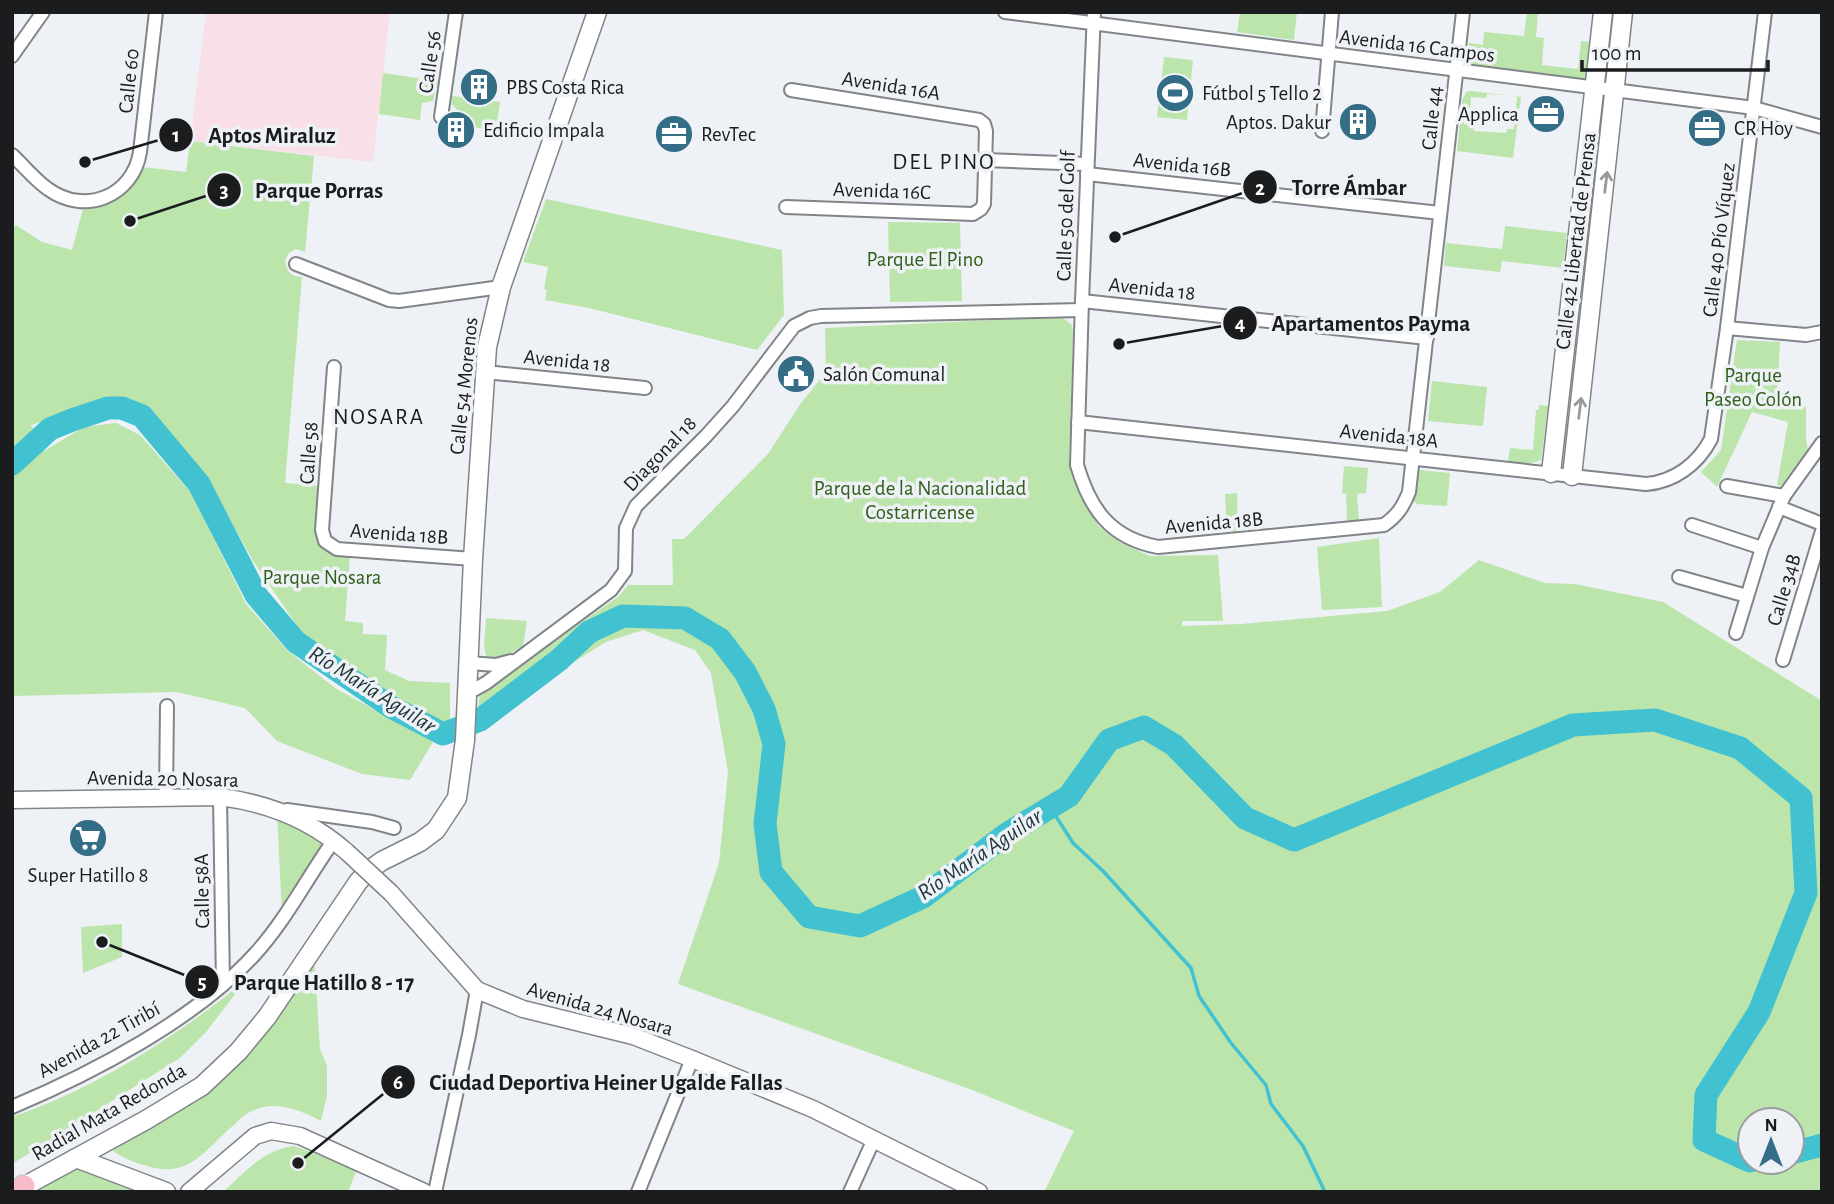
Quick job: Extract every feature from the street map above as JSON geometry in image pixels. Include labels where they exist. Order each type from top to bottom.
[{"type":"main road","name":"Calle 54 Morenos","points":[[465,740],[473,559],[485,372],[491,324],[501,287],[597,12]]},
{"type":"main road","name":"Calle 42 Libertad de Prensa","points":[[1551,473],[1603,12]]},
{"type":"main road","name":"Calle 42 Libertad de Prensa","points":[[1572,476],[1623,12]]},
{"type":"main road","name":"Radial Mata Redonda","points":[[20,1190],[202,1086],[237,1052],[267,1017],[358,881],[382,861],[436,830],[448,815],[457,798],[465,740]]},
{"type":"main road","points":[[76,1158],[166,1192]]},
{"type":"street","points":[[12,56],[43,12]]},
{"type":"street","name":"Calle 60","points":[[12,155],[48,190],[71,199],[98,199],[109,196],[128,183],[135,172],[141,152],[156,12]]},
{"type":"street","name":"Calle 56","points":[[441,117],[456,12]]},
{"type":"street","name":"Avenida 16 Campos","points":[[1005,12],[1094,18],[1328,54],[1754,108],[1822,127]]},
{"type":"street","points":[[1322,131],[1332,12]]},
{"type":"street","name":"Calle 44","points":[[1395,517],[1409,492],[1463,12]]},
{"type":"street","name":"Calle 40 Pío Víquez","points":[[1692,465],[1704,453],[1711,439],[1765,12]]},
{"type":"street","name":"Calle 50 del Golf","points":[[1077,422],[1094,18]]},
{"type":"street","name":"Avenida 16A","points":[[791,90],[974,118],[984,124],[986,131],[985,160]]},
{"type":"street","name":"Avenida 16B","points":[[985,160],[1087,169],[1440,213]]},
{"type":"street","name":"Avenida 16C","points":[[786,207],[977,212],[984,204],[985,160]]},
{"type":"street","points":[[296,264],[389,300],[399,301],[501,287]]},
{"type":"street","name":"Avenida 18","points":[[801,321],[821,316],[1081,306],[1427,338]]},
{"type":"street","name":"Diagonal 18","points":[[467,701],[486,683],[620,581],[625,571],[626,528],[636,506],[715,426],[786,333],[801,321]]},
{"type":"street","points":[[1727,328],[1806,335],[1822,332]]},
{"type":"street","name":"Calle 58","points":[[325,541],[322,530],[334,367]]},
{"type":"street","name":"Avenida 18","points":[[485,372],[645,388]]},
{"type":"street","name":"Avenida 18A","points":[[1077,422],[1655,484],[1692,465]]},
{"type":"street","name":"Avenida 18B","points":[[1077,422],[1077,465],[1093,506],[1113,528],[1142,544],[1158,547],[1363,528],[1384,525],[1395,517]]},
{"type":"street","points":[[1736,633],[1762,548],[1782,502],[1822,443]]},
{"type":"street","points":[[1727,486],[1782,502],[1822,524]]},
{"type":"street","points":[[1692,525],[1762,548]]},
{"type":"street","name":"Calle 34B","points":[[1783,660],[1822,531]]},
{"type":"street","name":"Avenida 18B","points":[[325,541],[337,549],[473,559]]},
{"type":"street","points":[[1679,577],[1747,596]]},
{"type":"street","points":[[469,663],[496,665],[521,657]]},
{"type":"street","points":[[166,798],[167,706]]},
{"type":"street","name":"Avenida 20 Nosara","points":[[12,800],[219,797],[394,828]]},
{"type":"street","name":"Calle 58A","points":[[219,797],[223,984]]},
{"type":"street","points":[[273,808],[334,840],[391,893],[477,990],[435,1192]]},
{"type":"street","name":"Avenida 22 Tiribí","points":[[12,1107],[64,1085],[138,1042],[190,1011],[223,984],[254,955],[278,925],[334,840]]},
{"type":"street","name":"Avenida 24 Nosara","points":[[477,990],[523,1009],[633,1037],[692,1059],[813,1109],[979,1192]]},
{"type":"street","points":[[638,1192],[692,1059]]},
{"type":"street","points":[[190,1192],[255,1136],[271,1131],[300,1136],[421,1190],[437,1178]]},
{"type":"street","points":[[850,1192],[874,1139]]},
{"type":"shaded area","points":[[206,12],[390,12],[373,162],[190,141]]},
{"type":"green space","points":[[1240,12],[1297,12],[1294,40],[1237,32]]},
{"type":"green space","points":[[1527,12],[1538,13],[1536,37],[1544,38],[1542,65],[1578,69],[1581,41],[1593,42],[1588,77],[1581,80],[1470,65],[1467,59],[1469,43],[1483,45],[1484,32],[1524,36]]},
{"type":"green space","name":"Fútbol 5 Tello 2","points":[[1164,57],[1193,60],[1187,120],[1157,117]]},
{"type":"green space","points":[[383,73],[438,81],[433,101],[422,103],[420,120],[379,114]]},
{"type":"green space","points":[[1466,92],[1507,95],[1487,94],[1486,98],[1471,97],[1470,115],[1464,115],[1464,124],[1474,125],[1474,131],[1506,133],[1507,129],[1514,129],[1517,97],[1521,97],[1513,158],[1457,151],[1462,101]]},
{"type":"green space","points":[[452,96],[500,102],[497,123],[541,130],[540,137],[458,125],[459,112],[452,104]]},
{"type":"green space","name":"Parque Nosara","points":[[190,141],[314,156],[305,252],[296,249],[289,253],[285,260],[290,273],[302,277],[285,483],[319,486],[319,543],[334,553],[350,557],[345,621],[363,623],[363,634],[387,635],[385,670],[409,681],[450,683],[450,725],[437,725],[393,705],[302,633],[253,561],[207,478],[147,406],[112,399],[31,425],[44,451],[84,427],[116,423],[140,435],[192,494],[246,604],[288,651],[335,688],[433,742],[410,780],[362,774],[277,741],[245,708],[177,692],[12,696],[12,229],[16,225],[42,242],[72,250],[84,205],[118,193],[131,183],[142,167],[186,172]]},
{"type":"green space","points":[[546,199],[782,250],[784,315],[757,350],[589,308],[545,300],[548,267],[523,262]]},
{"type":"green space","name":"Parque El Pino","points":[[888,222],[960,223],[962,301],[890,302]]},
{"type":"green space","points":[[1505,226],[1567,233],[1563,268],[1502,261],[1500,272],[1444,266],[1446,243],[1502,249]]},
{"type":"green space","name":"Parque de la Nacionalidad Costarricense","points":[[1061,317],[1071,324],[1069,466],[1098,526],[1121,543],[1150,556],[1218,555],[1223,621],[1182,621],[1182,626],[1241,624],[1387,611],[1440,592],[1479,560],[1545,583],[1575,584],[1663,602],[1822,701],[1822,1192],[1044,1192],[1074,1131],[972,1090],[678,984],[719,863],[728,772],[711,673],[695,650],[643,630],[606,642],[561,670],[474,736],[480,692],[618,597],[628,585],[673,585],[672,539],[684,539],[768,454],[801,403],[826,372],[825,328]]},
{"type":"green space","name":"Parque Paseo Colón","points":[[1737,340],[1780,342],[1777,401],[1800,402],[1806,407],[1808,450],[1782,487],[1777,485],[1788,422],[1752,412],[1717,487],[1701,472],[1721,450]]},
{"type":"green space","points":[[1432,381],[1487,387],[1483,426],[1428,421]]},
{"type":"green space","points":[[1539,405],[1548,406],[1541,460],[1528,464],[1508,462],[1510,448],[1533,450],[1536,410],[1539,410]]},
{"type":"green space","points":[[1344,466],[1368,468],[1366,493],[1357,494],[1359,520],[1347,521],[1346,494],[1342,493]]},
{"type":"green space","points":[[1420,470],[1450,473],[1447,506],[1417,504],[1413,501],[1416,474]]},
{"type":"green space","points":[[1237,493],[1238,531],[1227,532],[1225,494]]},
{"type":"green space","points":[[1379,538],[1382,607],[1322,610],[1317,547]]},
{"type":"green space","points":[[486,618],[527,621],[523,647],[496,660],[487,659],[484,647]]},
{"type":"green space","points":[[277,813],[327,840],[282,915]]},
{"type":"green space","points":[[122,924],[122,957],[83,973],[81,927]]},
{"type":"green space","points":[[314,954],[320,1049],[327,1066],[327,1096],[321,1121],[287,1108],[259,1108],[244,1115],[202,1155],[173,1169],[143,1165],[113,1151],[111,1143],[210,1081]]},
{"type":"green space","points":[[246,980],[206,1032],[180,1058],[12,1164],[12,1117],[75,1091],[135,1059]]},
{"type":"green space","points":[[294,1146],[357,1169],[348,1192],[223,1192],[264,1157]]},
{"type":"green space","points":[[82,1165],[153,1192],[33,1192],[41,1184]]},
{"type":"waterway","name":"Río María Aguilar","points":[[12,464],[50,429],[72,420],[108,408],[122,408],[142,416],[199,484],[256,595],[296,642],[391,707],[443,734],[480,720],[559,660],[589,632],[623,616],[685,618],[720,639],[745,672],[764,709],[774,744],[765,824],[771,872],[809,917],[860,926],[923,897],[1008,833],[1069,796],[1109,740],[1144,727],[1174,745],[1245,818],[1294,840],[1573,725],[1655,720],[1740,748],[1801,798],[1806,893],[1759,1012],[1706,1095],[1704,1140],[1736,1155]]},
{"type":"waterway","points":[[1050,807],[1073,843],[1103,871],[1191,968],[1199,996],[1231,1043],[1266,1085],[1271,1104],[1303,1146],[1325,1192]]},
{"type":"waterway","name":"Río María Aguilar","points":[[1806,1149],[1822,1145]]},
{"type":"place","name":"PBS Costa Rica","points":[[479,87]]},
{"type":"place","name":"Fútbol 5 Tello 2","points":[[1175,93]]},
{"type":"place","name":"Applica","points":[[1546,114]]},
{"type":"place","name":"Aptos. Dakur","points":[[1358,122]]},
{"type":"place","name":"CR Hoy","points":[[1707,128]]},
{"type":"place","name":"Edificio Impala","points":[[456,130]]},
{"type":"place","name":"RevTec","points":[[674,134]]},
{"type":"place","name":"Aptos Miraluz","points":[[85,162]]},
{"type":"place","name":"Parque Porras","points":[[130,221]]},
{"type":"place","name":"Torre Ámbar","points":[[1115,237]]},
{"type":"place","name":"Apartamentos Payma","points":[[1119,344]]},
{"type":"place","name":"Salón Comunal","points":[[796,374]]},
{"type":"place","name":"Super Hatillo 8","points":[[88,838]]},
{"type":"place","name":"Parque Hatillo 8 - 17","points":[[102,942]]},
{"type":"place","name":"Ciudad Deportiva Heiner Ugalde Fallas","points":[[298,1163]]},
{"type":"district","name":"DEL PINO","points":[[944,162]]},
{"type":"district","name":"NOSARA","points":[[379,417]]}]
